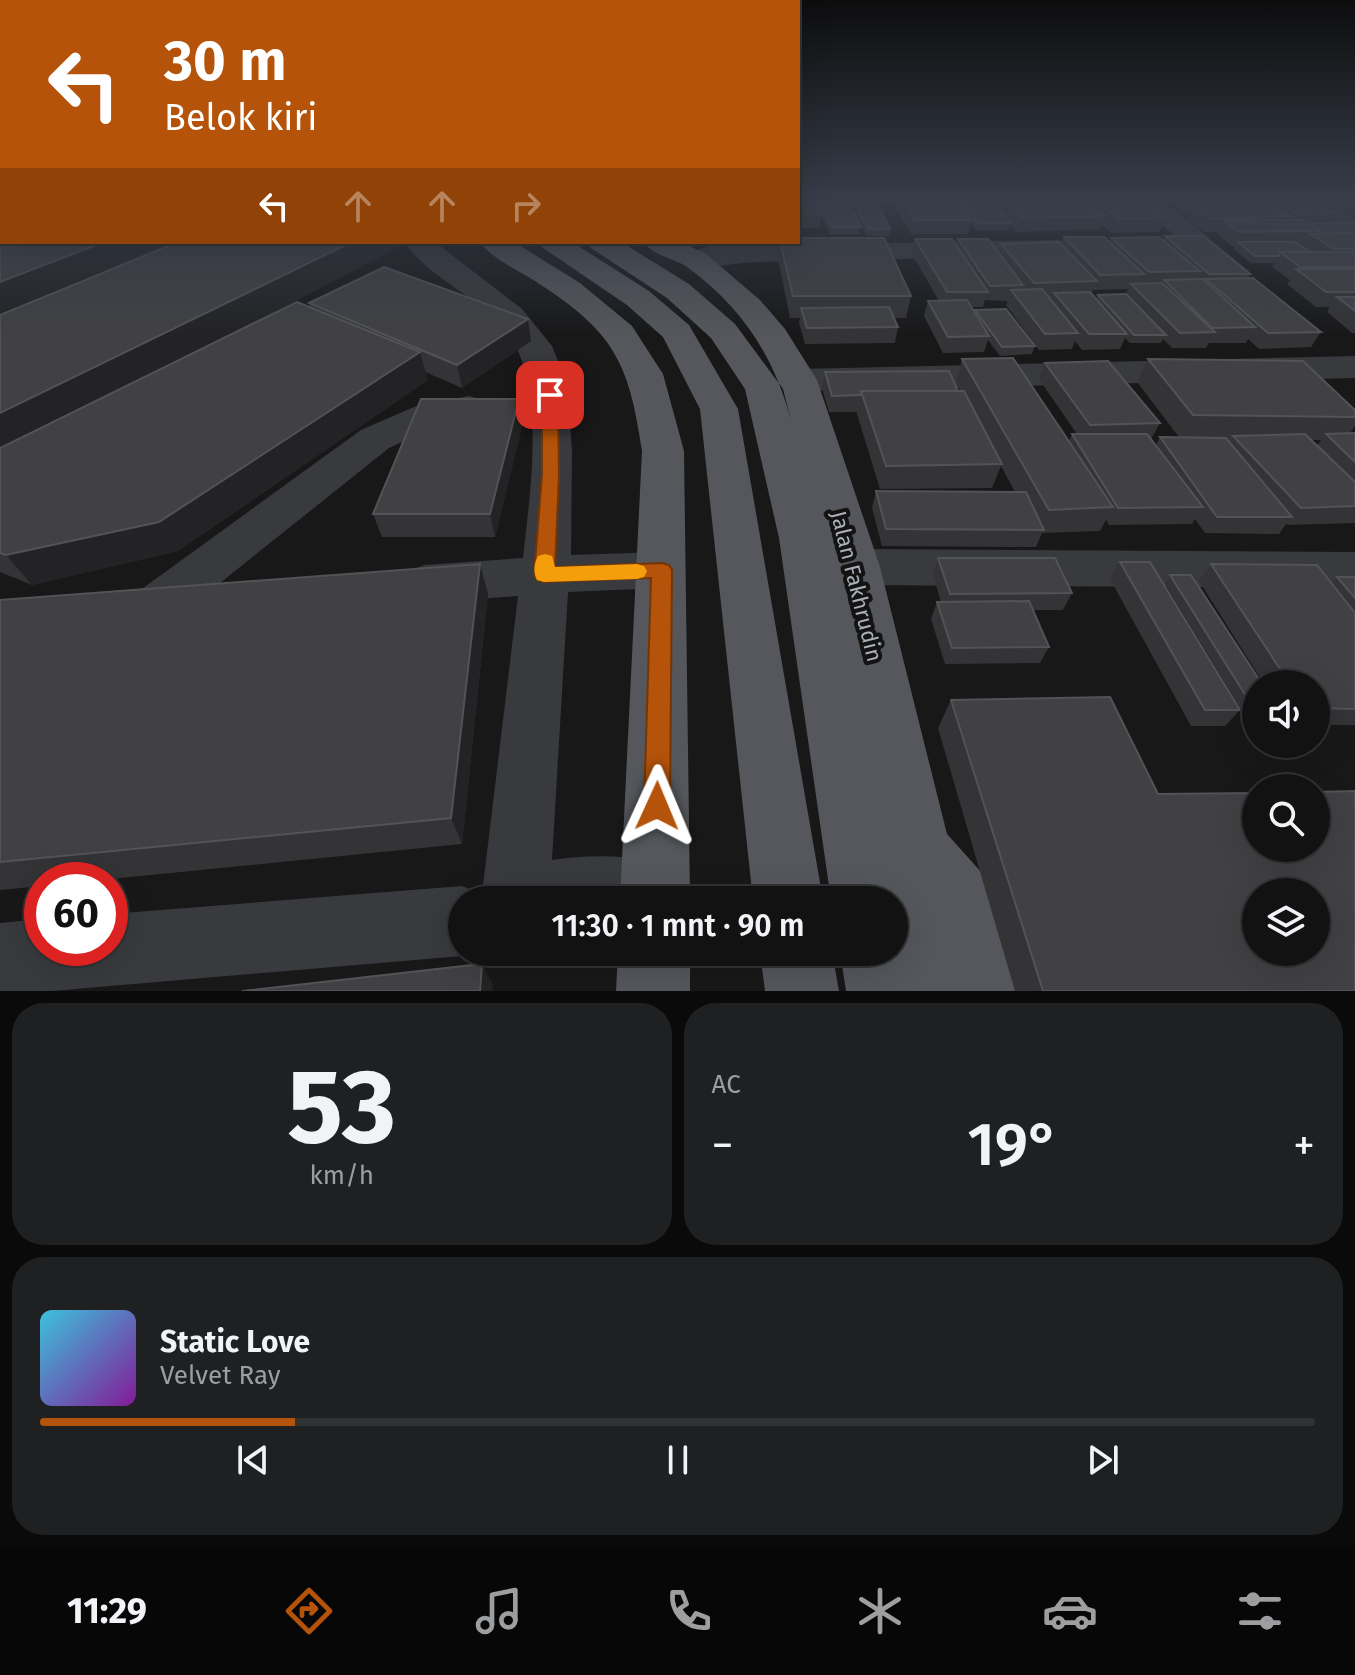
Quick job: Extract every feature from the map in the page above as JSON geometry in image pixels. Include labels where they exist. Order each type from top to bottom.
[{"type":"main road","points":[[497,244],[608,321],[634,353],[650,391],[663,451],[656,886]]},
{"type":"main road","points":[[556,244],[638,298],[677,332],[719,409],[786,886]]},
{"type":"main road","name":"Jalan Fakhrudin","points":[[604,244],[678,291],[723,331],[764,389],[802,538],[864,886]]},
{"type":"main road","name":"Jalan Fakhrudin","points":[[692,250],[749,307],[773,336],[799,380],[856,567],[952,991]]},
{"type":"main road","points":[[918,851],[948,882],[975,918],[1005,991]]},
{"type":"main road","points":[[653,991],[654,966]]},
{"type":"main road","points":[[798,966],[802,991]]},
{"type":"main road","points":[[879,966],[883,991]]},
{"type":"street","points":[[1197,242],[1260,292]]},
{"type":"street","points":[[1153,247],[1201,246]]},
{"type":"street","points":[[692,250],[1089,248]]},
{"type":"street","points":[[427,251],[505,311],[530,337],[546,369],[550,395],[551,475],[517,886]]},
{"type":"street","points":[[1320,339],[1355,367]]},
{"type":"street","points":[[799,380],[1355,367]]},
{"type":"street","points":[[235,599],[136,607],[375,439],[400,425],[428,415],[550,395]]},
{"type":"street","points":[[856,567],[1355,570]]},
{"type":"street","points":[[374,588],[662,570]]},
{"type":"street","points":[[0,959],[448,922]]},
{"type":"building","points":[[886,242],[911,296],[793,296],[780,244]]},
{"type":"building","points":[[917,242],[954,242],[988,292],[947,292]]},
{"type":"building","points":[[960,242],[990,242],[1023,285],[990,286]]},
{"type":"building","points":[[1059,242],[1097,281],[1034,283],[1001,244]]},
{"type":"building","points":[[1069,242],[1110,242],[1144,274],[1100,275]]},
{"type":"building","points":[[1116,242],[1165,242],[1200,271],[1149,272]]},
{"type":"building","points":[[1172,242],[1211,242],[1250,274],[1209,274]]},
{"type":"building","points":[[1238,242],[1295,242],[1310,252],[1280,252],[1279,256],[1255,256]]},
{"type":"building","points":[[1323,242],[1355,242],[1355,249],[1334,249]]},
{"type":"building","points":[[0,244],[99,244],[0,282]]},
{"type":"building","points":[[173,244],[348,244],[0,413],[0,315]]},
{"type":"building","points":[[1280,252],[1355,252],[1355,267],[1300,267]]},
{"type":"building","points":[[384,267],[528,319],[457,365],[309,303]]},
{"type":"building","points":[[1296,269],[1355,269],[1355,292],[1326,292]]},
{"type":"building","points":[[1253,278],[1321,332],[1268,333],[1206,279]]},
{"type":"building","points":[[1203,279],[1255,327],[1212,328],[1164,280]]},
{"type":"building","points":[[1162,283],[1215,332],[1180,333],[1131,284]]},
{"type":"building","points":[[1042,289],[1078,333],[1045,334],[1011,290]]},
{"type":"building","points":[[1090,292],[1127,334],[1089,334],[1054,293]]},
{"type":"building","points":[[1126,294],[1166,335],[1134,335],[1098,295]]},
{"type":"building","points":[[1337,297],[1355,297],[1355,311]]},
{"type":"building","points":[[967,300],[989,336],[948,337],[928,301]]},
{"type":"building","points":[[297,302],[420,352],[159,522],[6,555],[0,553],[0,448]]},
{"type":"building","points":[[889,307],[898,327],[807,328],[801,308]]},
{"type":"building","points":[[1006,309],[1035,346],[1002,347],[975,310]]},
{"type":"building","points":[[1013,358],[1113,507],[1049,510],[962,359]]},
{"type":"building","points":[[1148,359],[1303,361],[1355,410],[1355,417],[1193,415]]},
{"type":"building","points":[[1108,361],[1160,423],[1090,425],[1045,363]]},
{"type":"building","points":[[949,371],[958,391],[861,391],[861,395],[832,396],[825,372]]},
{"type":"building","points":[[861,391],[964,391],[1002,464],[886,466]]},
{"type":"building","points":[[421,399],[519,399],[490,514],[373,514]]},
{"type":"building","points":[[1355,433],[1355,462],[1326,434]]},
{"type":"building","points":[[1072,434],[1147,434],[1203,507],[1118,508]]},
{"type":"building","points":[[1305,434],[1355,482],[1355,506],[1301,508],[1233,436]]},
{"type":"building","points":[[1160,437],[1226,438],[1292,517],[1217,517]]},
{"type":"building","points":[[876,491],[1026,492],[1044,530],[886,529]]},
{"type":"building","points":[[938,558],[1055,558],[1072,593],[950,594]]},
{"type":"building","points":[[1120,562],[1150,562],[1240,710],[1205,710]]},
{"type":"building","points":[[480,564],[451,818],[0,862],[0,600]]},
{"type":"building","points":[[1211,564],[1317,565],[1355,613],[1355,709],[1330,708],[1330,670],[1281,670]]},
{"type":"building","points":[[1170,575],[1191,575],[1253,670],[1242,670],[1242,690]]},
{"type":"building","points":[[1337,577],[1355,577],[1355,598]]},
{"type":"building","points":[[1029,601],[1049,647],[952,648],[937,602]]},
{"type":"building","points":[[1110,697],[1158,794],[1242,793],[1242,862],[1330,862],[1330,792],[1355,791],[1355,991],[1043,991],[951,700]]},
{"type":"building","points":[[464,966],[482,966],[480,991],[242,991]]},
{"type":"slow traffic","points":[[545,561],[544,575],[637,571]]},
{"type":"route","points":[[550,395],[551,475],[544,575],[662,570],[657,806]]}]
